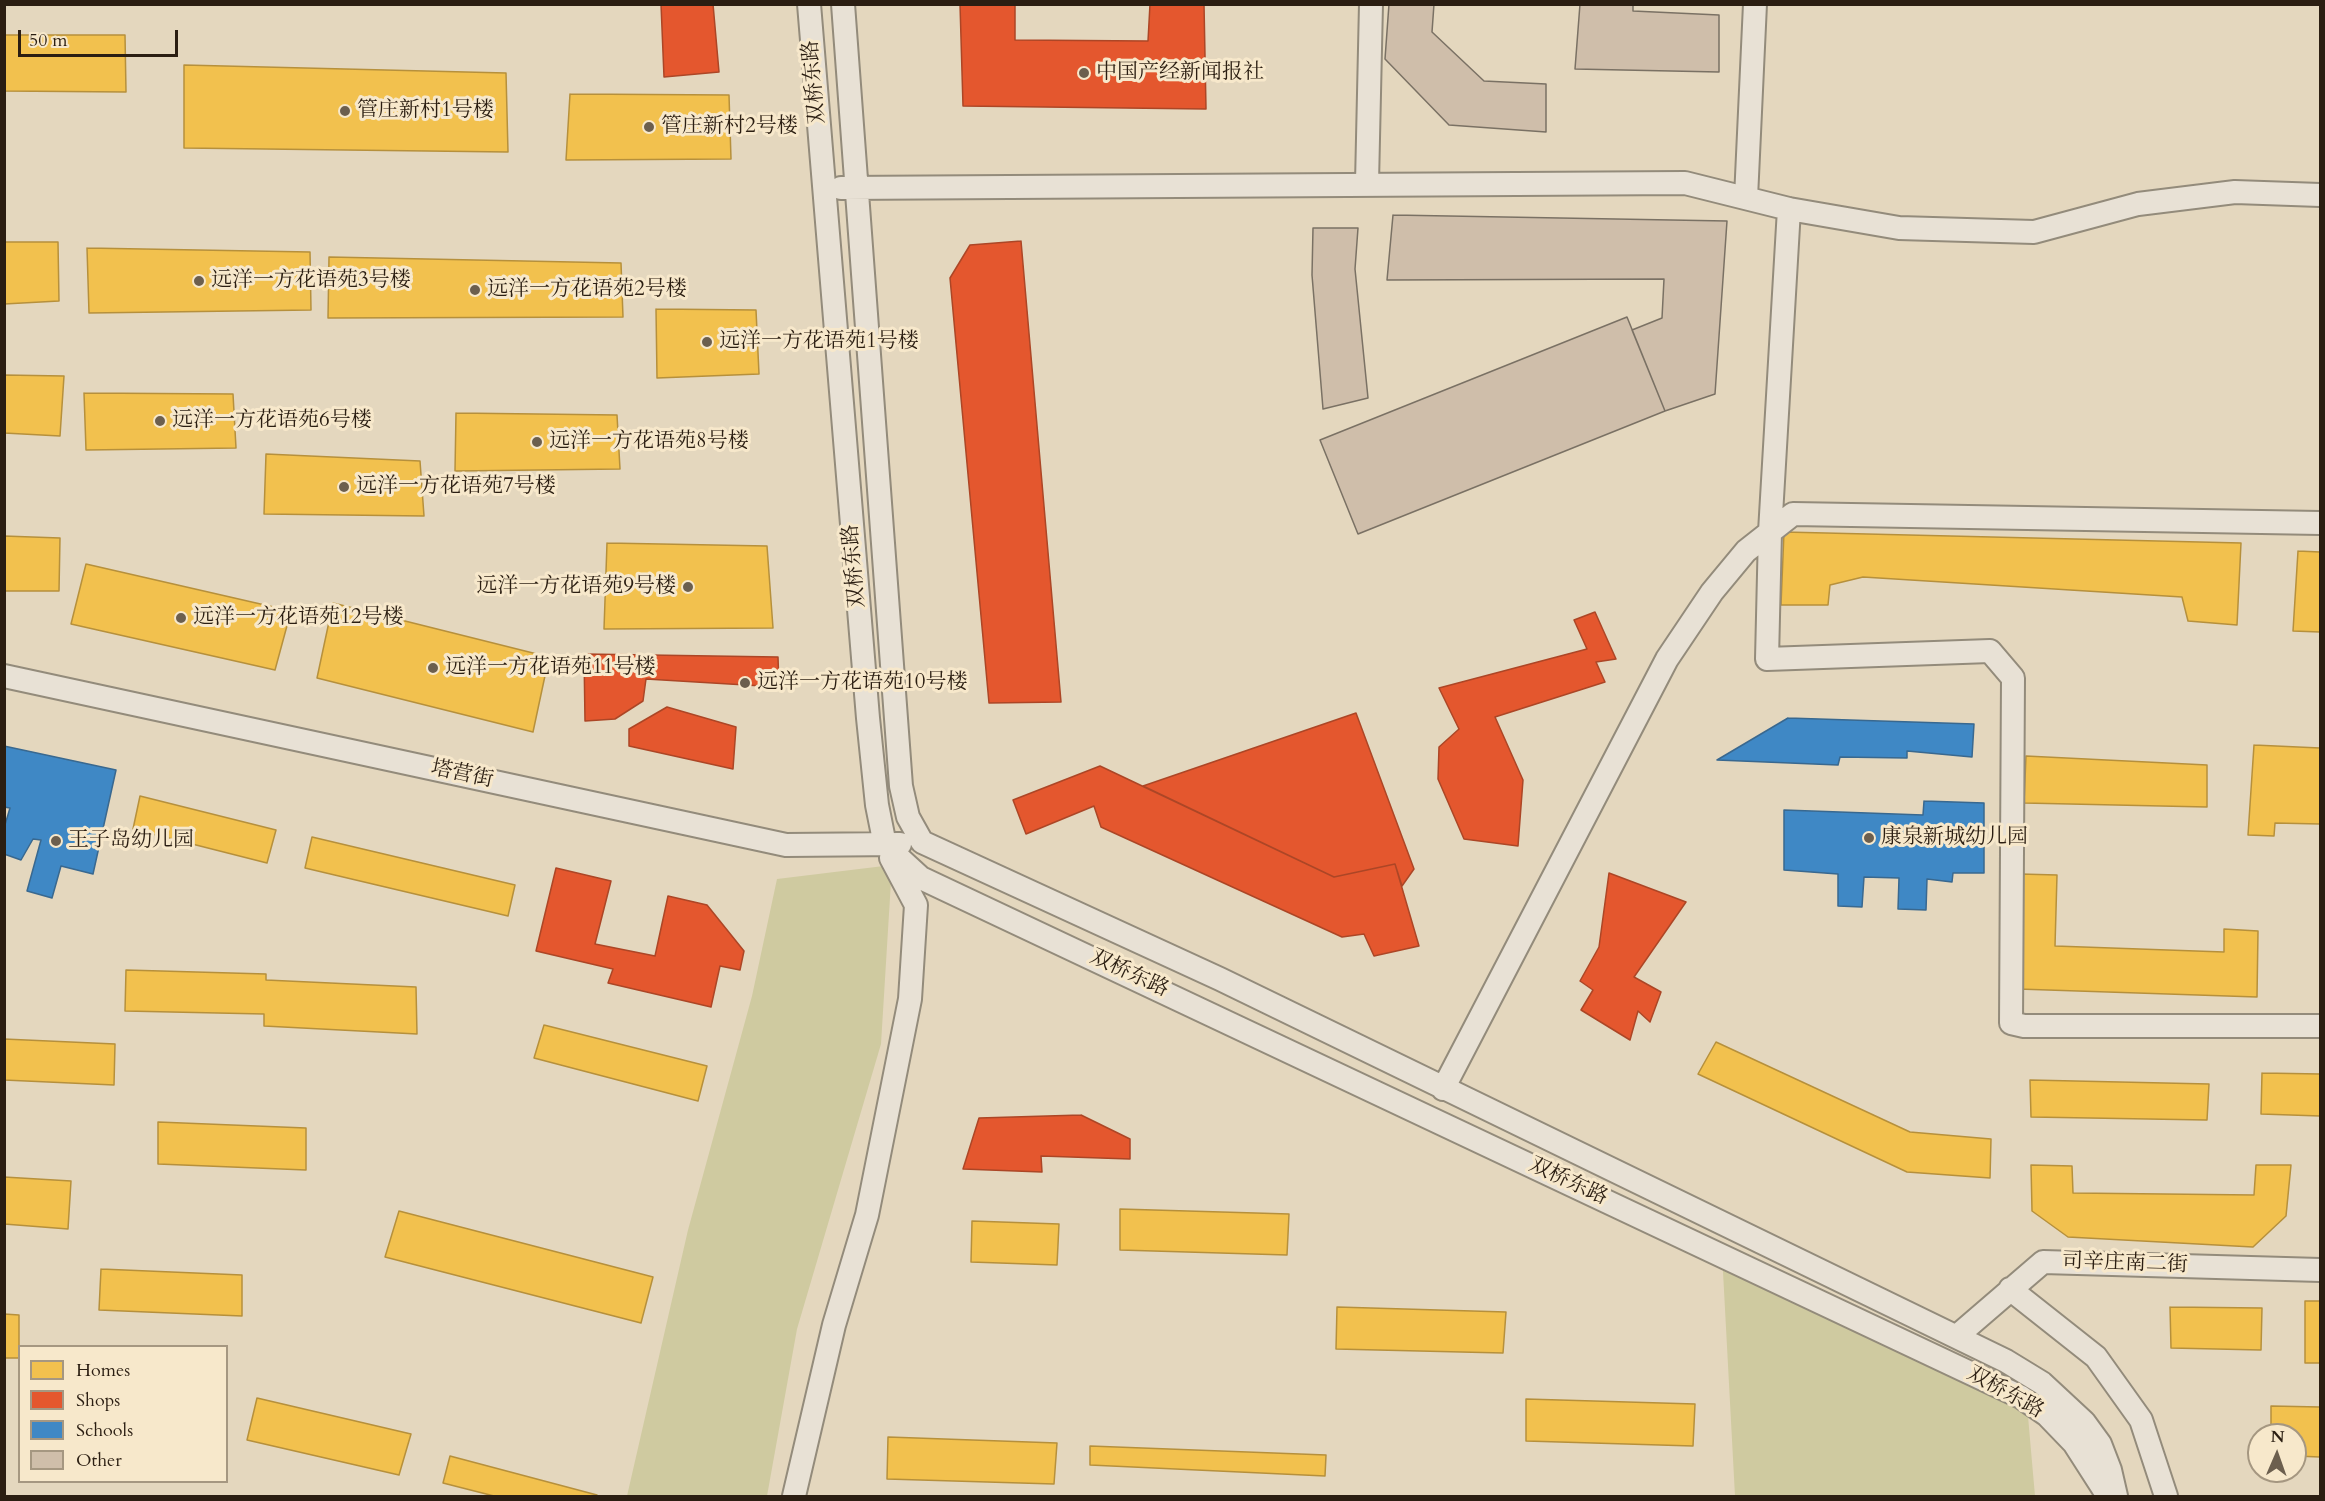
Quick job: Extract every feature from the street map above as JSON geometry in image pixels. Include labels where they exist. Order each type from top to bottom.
[{"type":"street","name":"双桥东路","points":[[809,4],[868,718],[877,805],[885,845],[921,878],[2020,1397],[2047,1415],[2074,1443],[2108,1497]]},
{"type":"street","name":"双桥东路","points":[[843,4],[901,786],[908,817],[922,842],[1220,979],[1957,1336],[2042,1383],[2084,1422],[2100,1444],[2110,1470],[2115,1497]]},
{"type":"street","points":[[1367,183],[1371,4]]},
{"type":"street","points":[[1746,198],[1755,4]]},
{"type":"street","points":[[825,188],[1367,183],[1685,183],[1789,209],[1899,228],[2034,231],[2138,204],[2235,192],[2320,195]]},
{"type":"street","points":[[1789,209],[1770,532],[1767,659],[1990,651],[2013,678],[2011,1023],[2024,1026],[2320,1026]]},
{"type":"street","points":[[1443,1089],[1667,659],[1712,592],[1746,551],[1793,514],[2320,522]]},
{"type":"street","name":"塔营街","points":[[4,676],[786,845],[885,845],[922,842]]},
{"type":"street","points":[[794,1497],[834,1325],[867,1215],[910,999],[916,905],[885,845]]},
{"type":"street","name":"司辛庄南二街","points":[[1957,1336],[2043,1262],[2320,1270]]},
{"type":"street","points":[[2010,1289],[2096,1357],[2141,1420],[2166,1497]]},
{"type":"shaded area","points":[[892,865],[881,1044],[797,1329],[767,1496],[627,1496],[688,1230],[752,996],[777,879]]},
{"type":"shaded area","points":[[1722,1253],[2027,1405],[2035,1496],[1735,1496]]},
{"type":"building: Homes","points":[[4,35],[125,35],[126,92],[4,91]]},
{"type":"building: Homes","name":"管庄新村1号楼","points":[[184,65],[506,73],[508,152],[184,148]]},
{"type":"building: Homes","name":"管庄新村2号楼","points":[[570,94],[729,95],[731,159],[566,160]]},
{"type":"building: Homes","points":[[4,242],[58,242],[59,301],[4,304]]},
{"type":"building: Homes","name":"远洋一方花语苑3号楼","points":[[87,248],[310,252],[311,310],[89,313]]},
{"type":"building: Homes","name":"远洋一方花语苑2号楼","points":[[329,257],[621,263],[623,317],[328,318]]},
{"type":"building: Homes","name":"远洋一方花语苑1号楼","points":[[656,309],[756,310],[759,374],[657,378]]},
{"type":"building: Homes","points":[[4,375],[64,376],[60,436],[4,433]]},
{"type":"building: Homes","name":"远洋一方花语苑6号楼","points":[[84,393],[233,394],[236,448],[86,450]]},
{"type":"building: Homes","name":"远洋一方花语苑8号楼","points":[[456,413],[617,415],[620,469],[455,471]]},
{"type":"building: Homes","name":"远洋一方花语苑7号楼","points":[[266,454],[420,461],[424,516],[264,514]]},
{"type":"building: Homes","points":[[1784,532],[2241,543],[2237,625],[2188,621],[2182,597],[1863,577],[1830,585],[1828,605],[1781,605]]},
{"type":"building: Homes","points":[[4,536],[60,538],[59,591],[4,591]]},
{"type":"building: Homes","name":"远洋一方花语苑9号楼","points":[[607,543],[767,546],[773,628],[604,629]]},
{"type":"building: Homes","points":[[2298,551],[2320,552],[2320,632],[2293,631]]},
{"type":"building: Homes","name":"远洋一方花语苑12号楼","points":[[86,564],[291,611],[275,670],[71,624]]},
{"type":"building: Homes","name":"远洋一方花语苑11号楼","points":[[333,603],[549,657],[533,732],[317,678]]},
{"type":"building: Homes","points":[[2254,745],[2320,748],[2320,824],[2275,823],[2274,836],[2248,835]]},
{"type":"building: Homes","points":[[2026,756],[2207,765],[2207,807],[2024,803]]},
{"type":"building: Homes","points":[[140,796],[276,830],[267,863],[133,829]]},
{"type":"building: Homes","points":[[312,837],[515,885],[508,916],[305,868]]},
{"type":"building: Homes","points":[[2020,874],[2057,875],[2055,946],[2224,952],[2224,929],[2258,931],[2257,997],[2018,989]]},
{"type":"building: Homes","points":[[126,970],[266,974],[266,980],[416,987],[417,1034],[264,1026],[264,1014],[125,1011]]},
{"type":"building: Homes","points":[[544,1025],[707,1066],[698,1101],[534,1058]]},
{"type":"building: Homes","points":[[4,1039],[115,1044],[114,1085],[4,1080]]},
{"type":"building: Homes","points":[[1716,1042],[1910,1132],[1991,1139],[1990,1178],[1907,1172],[1698,1074]]},
{"type":"building: Homes","points":[[2262,1073],[2320,1074],[2320,1116],[2261,1114]]},
{"type":"building: Homes","points":[[2030,1080],[2209,1084],[2207,1120],[2031,1117]]},
{"type":"building: Homes","points":[[158,1122],[306,1128],[306,1170],[158,1164]]},
{"type":"building: Homes","points":[[2031,1165],[2072,1166],[2073,1193],[2254,1195],[2256,1165],[2291,1165],[2286,1216],[2253,1247],[2068,1237],[2032,1211]]},
{"type":"building: Homes","points":[[4,1177],[71,1181],[68,1229],[4,1224]]},
{"type":"building: Homes","points":[[1120,1209],[1289,1214],[1287,1255],[1120,1250]]},
{"type":"building: Homes","points":[[399,1211],[653,1277],[641,1323],[385,1257]]},
{"type":"building: Homes","points":[[972,1221],[1059,1224],[1057,1265],[971,1262]]},
{"type":"building: Homes","points":[[101,1269],[242,1275],[242,1316],[99,1310]]},
{"type":"building: Homes","points":[[2305,1301],[2320,1301],[2320,1363],[2305,1363]]},
{"type":"building: Homes","points":[[1337,1307],[1506,1312],[1503,1353],[1336,1349]]},
{"type":"building: Homes","points":[[2170,1307],[2262,1308],[2261,1350],[2171,1348]]},
{"type":"building: Homes","points":[[4,1314],[19,1315],[18,1358],[4,1358]]},
{"type":"building: Homes","points":[[257,1398],[411,1434],[399,1475],[247,1440]]},
{"type":"building: Homes","points":[[1526,1399],[1695,1404],[1693,1446],[1526,1441]]},
{"type":"building: Homes","points":[[2271,1406],[2320,1407],[2320,1457],[2307,1456],[2307,1423],[2271,1423]]},
{"type":"building: Homes","points":[[888,1437],[1057,1443],[1054,1484],[887,1479]]},
{"type":"building: Homes","points":[[1090,1446],[1326,1455],[1325,1476],[1090,1465]]},
{"type":"building: Homes","points":[[450,1456],[597,1496],[494,1496],[443,1483]]},
{"type":"building: Shops","points":[[661,4],[713,4],[719,72],[664,77]]},
{"type":"building: Shops","name":"中国产经新闻报社","points":[[960,4],[1015,4],[1015,40],[1148,41],[1150,4],[1204,4],[1206,109],[963,106]]},
{"type":"building: Shops","points":[[1021,241],[1061,702],[989,703],[950,278],[970,245]]},
{"type":"building: Shops","points":[[1595,612],[1616,659],[1596,662],[1605,682],[1495,717],[1523,780],[1518,846],[1464,839],[1438,779],[1439,747],[1459,729],[1439,688],[1587,649],[1574,620]]},
{"type":"building: Shops","name":"远洋一方花语苑10号楼","points":[[584,654],[778,657],[779,687],[646,679],[643,701],[615,719],[585,721]]},
{"type":"building: Shops","points":[[667,707],[736,727],[733,769],[629,746],[629,729]]},
{"type":"building: Shops","points":[[1356,713],[1414,869],[1402,886],[1395,864],[1334,877],[1143,786]]},
{"type":"building: Shops","points":[[1100,766],[1334,877],[1395,864],[1419,946],[1374,956],[1364,934],[1342,937],[1101,827],[1094,806],[1026,834],[1013,800]]},
{"type":"building: Shops","points":[[556,868],[611,881],[595,944],[655,956],[668,896],[707,905],[744,951],[740,970],[720,966],[711,1007],[608,983],[613,969],[536,951]]},
{"type":"building: Shops","points":[[1609,873],[1686,902],[1634,977],[1661,992],[1650,1022],[1638,1011],[1630,1040],[1581,1010],[1593,990],[1580,981],[1599,947]]},
{"type":"building: Shops","points":[[1081,1115],[1130,1139],[1130,1159],[1041,1156],[1042,1172],[963,1169],[979,1118]]},
{"type":"building: Schools","points":[[1788,718],[1974,724],[1972,757],[1907,751],[1907,758],[1840,757],[1838,765],[1717,760]]},
{"type":"building: Schools","name":"王子岛幼儿园","points":[[4,746],[116,770],[93,874],[61,866],[52,898],[27,891],[41,840],[33,839],[21,860],[4,854],[4,828],[10,808],[4,807]]},
{"type":"building: Schools","points":[[1924,801],[1984,803],[1984,873],[1953,873],[1952,882],[1927,879],[1926,910],[1898,909],[1899,878],[1864,877],[1862,907],[1838,906],[1838,874],[1784,870],[1784,810],[1923,815]]},
{"type":"building: Other","points":[[1389,4],[1434,4],[1432,32],[1484,81],[1546,84],[1546,132],[1449,125],[1385,59]]},
{"type":"building: Other","points":[[1580,4],[1633,4],[1633,11],[1719,15],[1719,72],[1575,69]]},
{"type":"building: Other","points":[[1393,215],[1727,221],[1715,394],[1665,411],[1632,330],[1662,318],[1664,279],[1387,280]]},
{"type":"building: Other","points":[[1313,228],[1358,228],[1355,269],[1368,398],[1323,409],[1312,275]]},
{"type":"building: Other","points":[[1627,317],[1665,411],[1358,534],[1320,440]]},
{"type":"place","name":"中国产经新闻报社","points":[[1084,73]]},
{"type":"place","name":"管庄新村1号楼","points":[[345,111]]},
{"type":"place","name":"管庄新村2号楼","points":[[649,127]]},
{"type":"place","name":"远洋一方花语苑3号楼","points":[[199,281]]},
{"type":"place","name":"远洋一方花语苑2号楼","points":[[475,290]]},
{"type":"place","name":"远洋一方花语苑1号楼","points":[[707,342]]},
{"type":"place","name":"远洋一方花语苑6号楼","points":[[160,421]]},
{"type":"place","name":"远洋一方花语苑8号楼","points":[[537,442]]},
{"type":"place","name":"远洋一方花语苑7号楼","points":[[344,487]]},
{"type":"place","name":"远洋一方花语苑9号楼","points":[[688,587]]},
{"type":"place","name":"远洋一方花语苑12号楼","points":[[181,618]]},
{"type":"place","name":"远洋一方花语苑11号楼","points":[[433,668]]},
{"type":"place","name":"远洋一方花语苑10号楼","points":[[745,683]]},
{"type":"place","name":"康泉新城幼儿园","points":[[1869,838]]},
{"type":"place","name":"王子岛幼儿园","points":[[56,841]]}]
